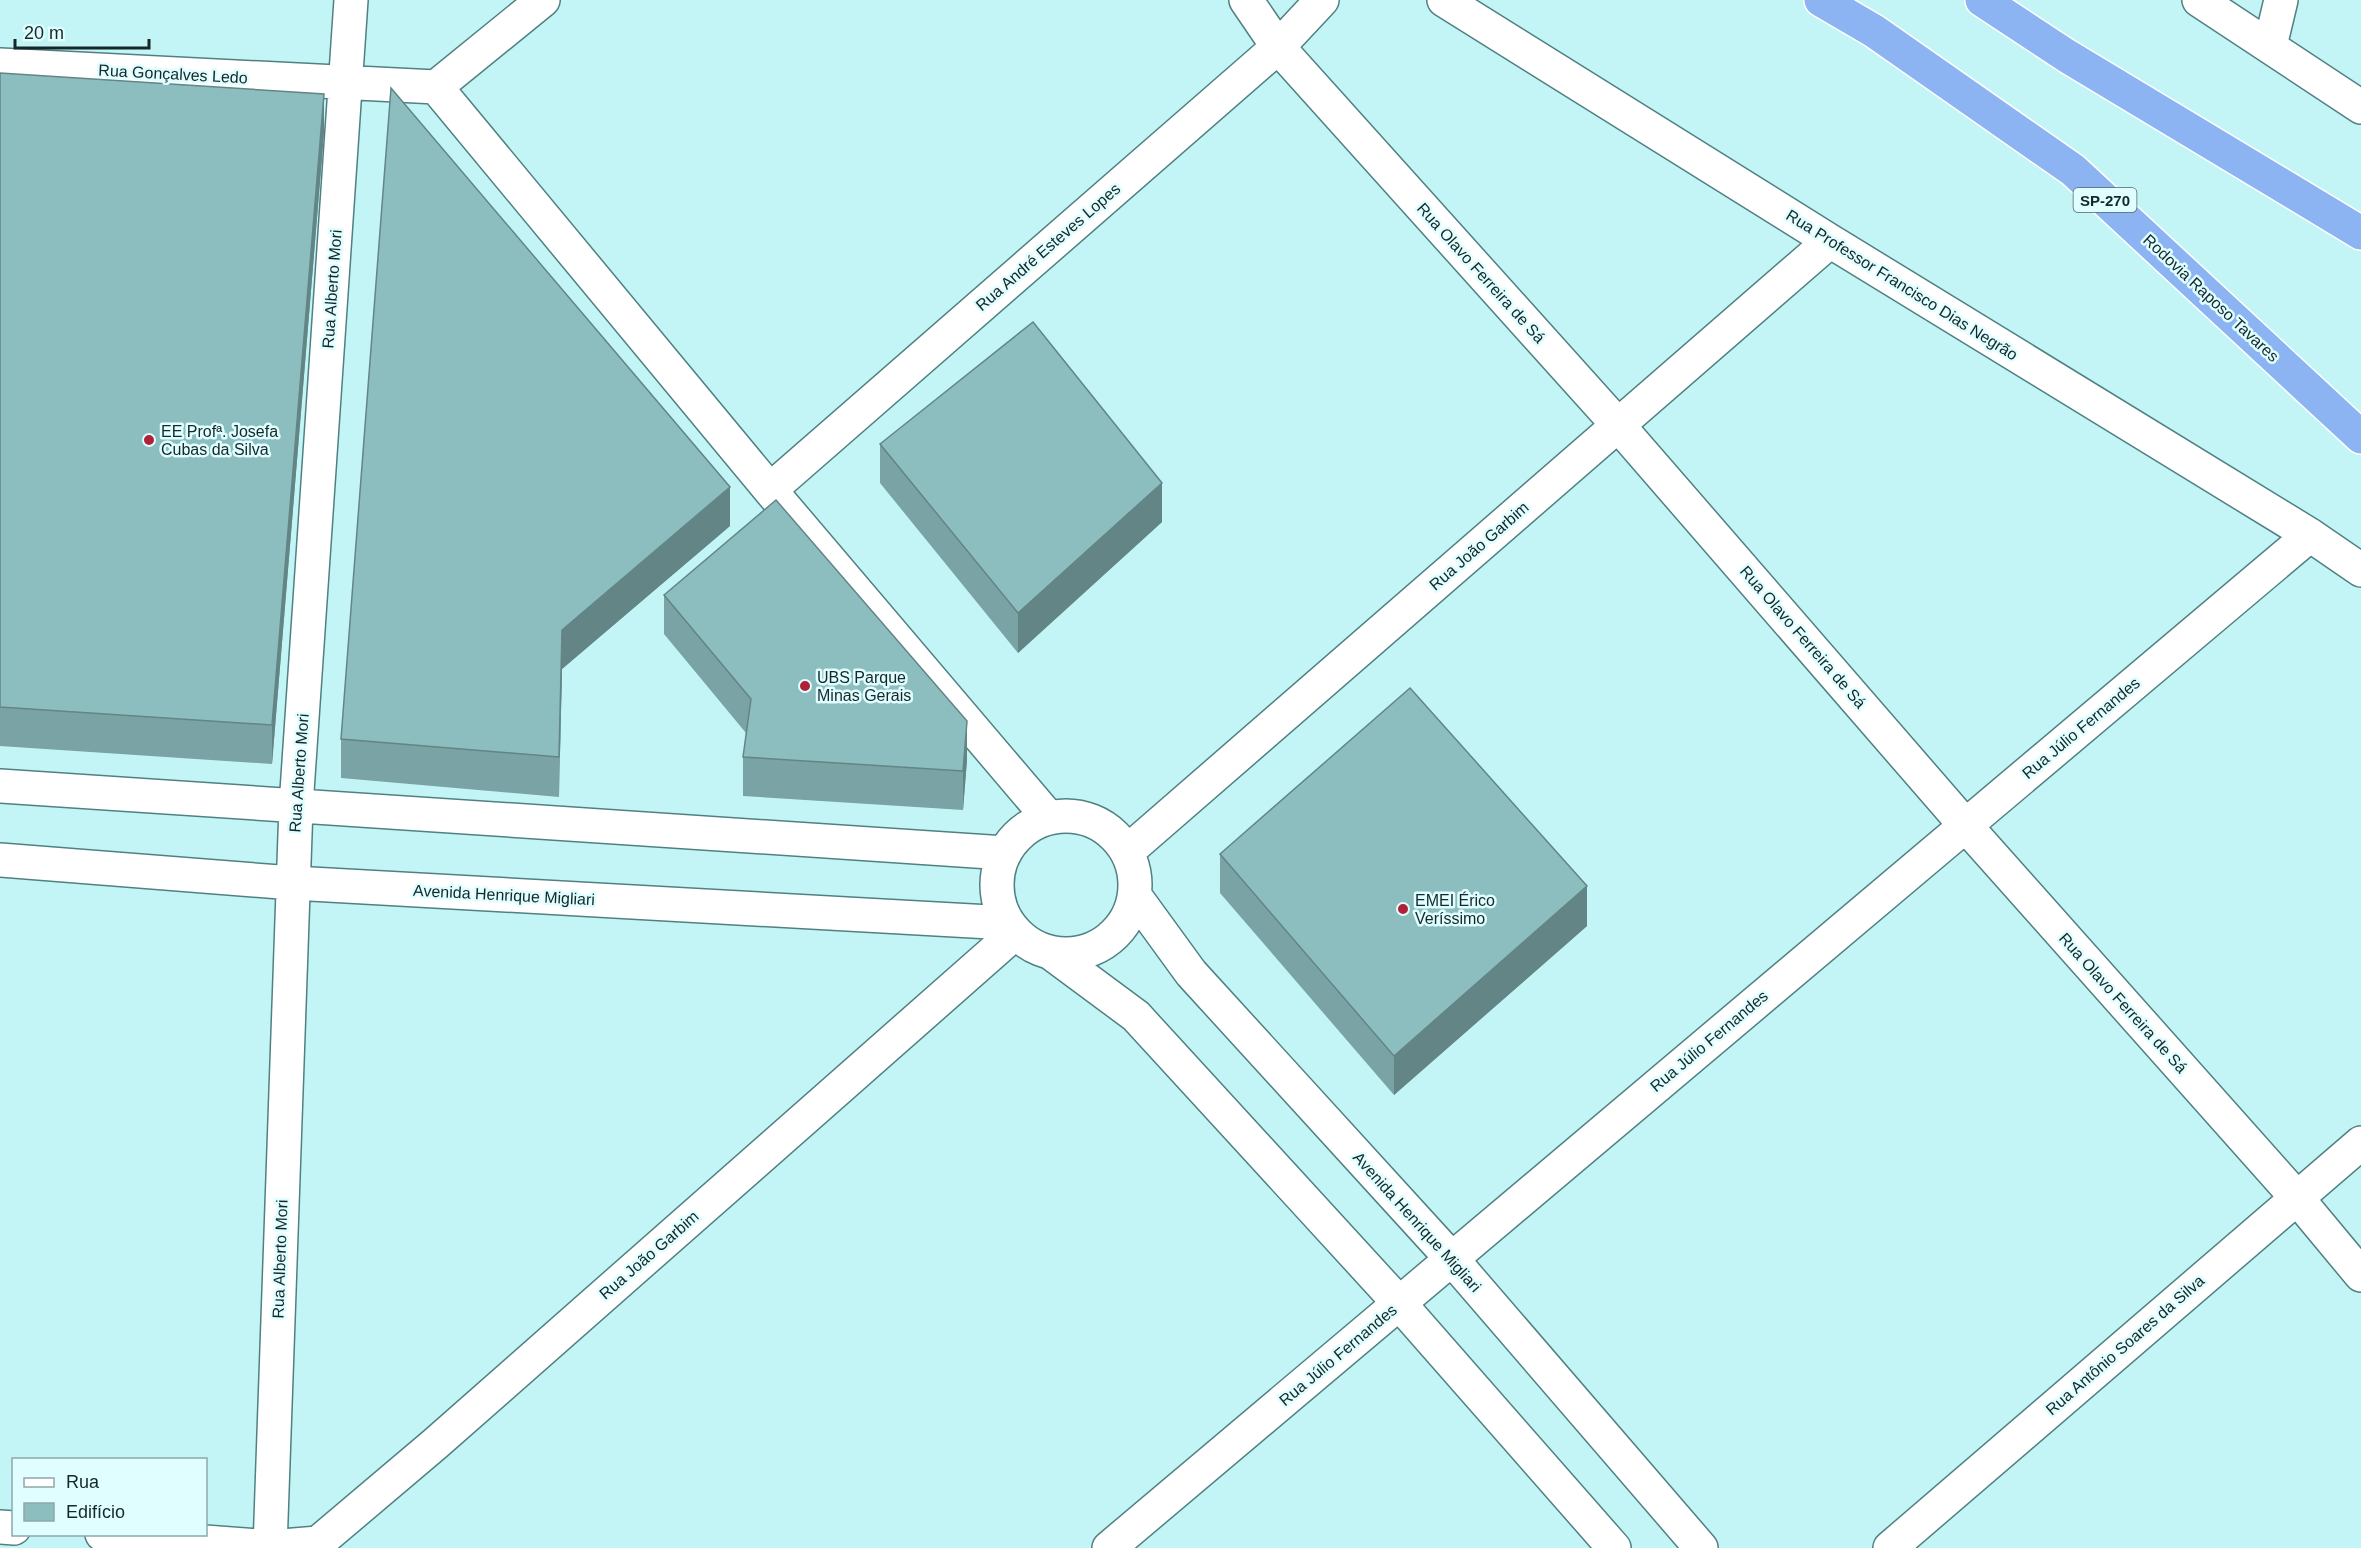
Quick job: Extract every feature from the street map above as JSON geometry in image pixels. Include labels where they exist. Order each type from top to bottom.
[{"type":"highway","name":"Rodovia Raposo Tavares","points":[[1821,0],[1874,31],[2073,170],[2361,437]]},
{"type":"highway","points":[[1982,0],[2067,56],[2361,233]]},
{"type":"street","name":"Rua Alberto Mori","points":[[270,1547],[296,806],[351,0]]},
{"type":"street","points":[[543,0],[436,87],[770,490],[1048,817]]},
{"type":"street","name":"Rua Olavo Ferreira de Sá","points":[[1246,0],[1278,47],[1618,425],[1965,825],[2297,1198],[2361,1275]]},
{"type":"street","name":"Rua André Esteves Lopes","points":[[770,490],[1278,47],[1322,0]]},
{"type":"street","name":"Rua Professor Francisco Dias Negrão","points":[[1444,0],[2310,536],[2361,570]]},
{"type":"street","points":[[2199,0],[2361,107]]},
{"type":"street","points":[[2270,46],[2280,0]]},
{"type":"street","name":"Rua Gonçalves Ledo","points":[[0,65],[436,87]]},
{"type":"street","name":"Rua João Garbim","points":[[1128,851],[1830,241]]},
{"type":"street","name":"Rua Júlio Fernandes","points":[[1109,1548],[2310,536]]},
{"type":"street","points":[[0,786],[1005,853]]},
{"type":"street","points":[[1072,815],[1094,820],[1114,833],[1128,851],[1135,873],[1135,896],[1128,918],[1114,936],[1094,949],[1074,954],[1052,953],[1032,946],[1011,928],[996,894],[998,875],[1005,853],[1014,838],[1030,825],[1048,817],[1072,815]]},
{"type":"street","name":"Avenida Henrique Migliari","points":[[0,860],[293,883],[1011,928]]},
{"type":"street","name":"Avenida Henrique Migliari","points":[[1135,896],[1191,973],[1451,1258],[1701,1548]]},
{"type":"street","name":"Rua João Garbim","points":[[128,1536],[270,1547],[320,1546],[1011,928]]},
{"type":"street","points":[[1052,953],[1136,1016],[1399,1303],[1614,1548]]},
{"type":"street","name":"Rua Antônio Soares da Silva","points":[[1890,1548],[2361,1143]]},
{"type":"building","name":"EE Profª. Josefa Cubas da Silva","points":[[0,73],[324,94],[272,725],[0,707]]},
{"type":"building","points":[[391,88],[730,487],[562,630],[559,757],[341,739]]},
{"type":"building","points":[[1033,322],[1162,483],[1018,613],[880,444]]},
{"type":"building","name":"UBS Parque Minas Gerais","points":[[776,500],[967,721],[963,771],[743,757],[751,699],[664,595]]},
{"type":"building","name":"EMEI Érico Veríssimo","points":[[1410,688],[1587,886],[1394,1056],[1220,854]]},
{"type":"place","name":"EE Profª. Josefa Cubas da Silva","points":[[149,440]]},
{"type":"place","name":"UBS Parque Minas Gerais","points":[[805,686]]},
{"type":"place","name":"EMEI Érico Veríssimo","points":[[1403,909]]}]
